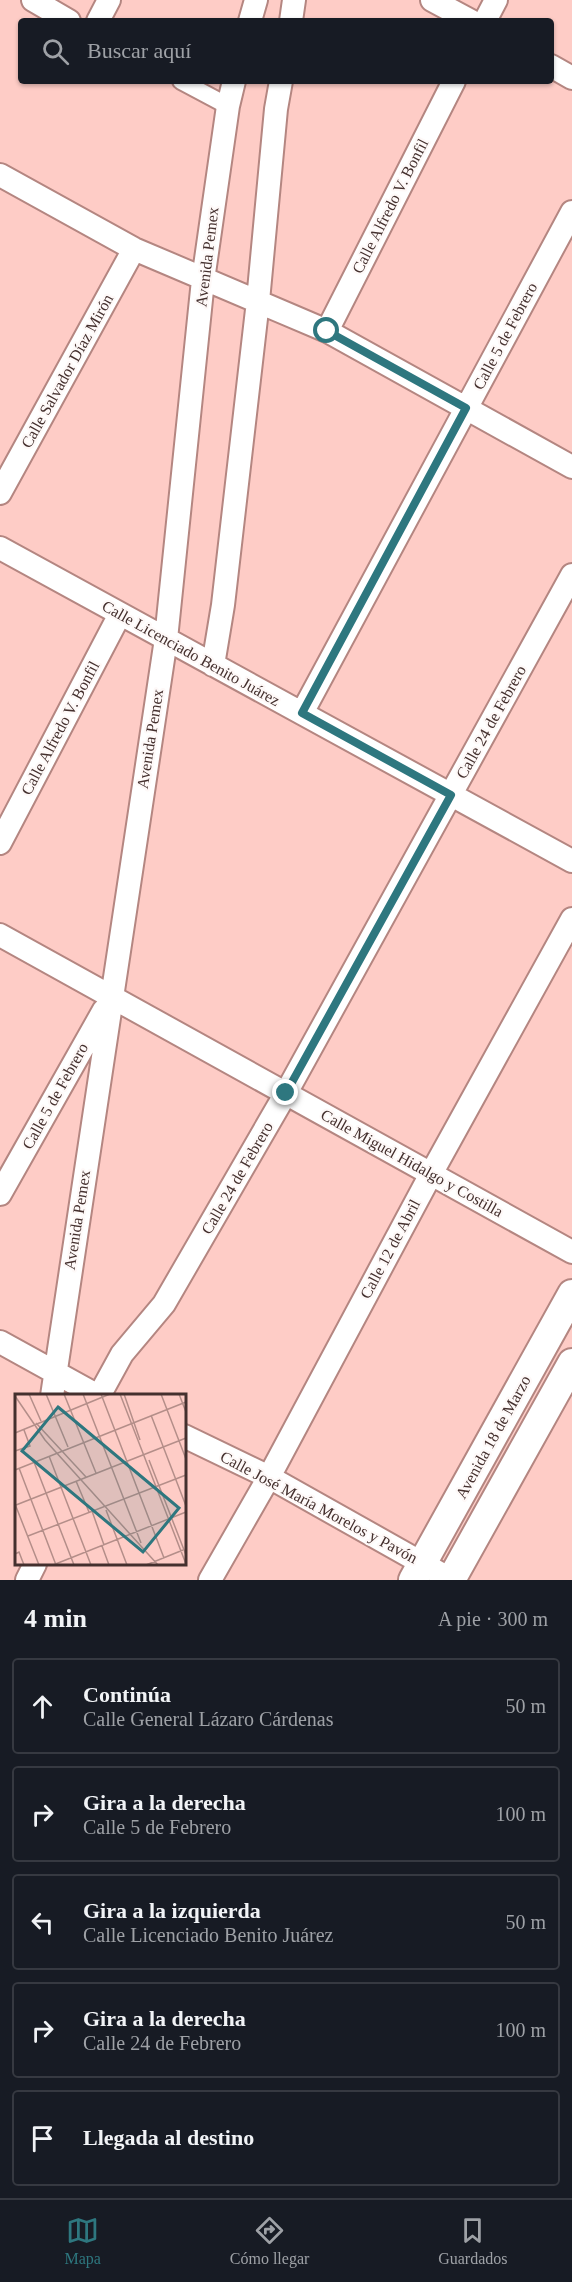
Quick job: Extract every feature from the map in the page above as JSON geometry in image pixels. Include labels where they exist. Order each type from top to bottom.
[{"type":"street","points":[[33,0],[64,18]]},
{"type":"street","points":[[100,18],[109,0]]},
{"type":"street","points":[[251,18],[256,0]]},
{"type":"street","points":[[291,18],[294,0]]},
{"type":"street","points":[[432,0],[465,18]]},
{"type":"street","points":[[487,18],[496,0]]},
{"type":"street","points":[[554,68],[572,78]]},
{"type":"street","points":[[187,84],[228,106]]},
{"type":"street","name":"Avenida Pemex","points":[[52,1394],[110,998],[166,639],[203,280],[228,106],[233,84]]},
{"type":"street","points":[[213,665],[223,605],[280,84]]},
{"type":"street","name":"Calle Alfredo V. Bonfil","points":[[327,331],[452,84]]},
{"type":"street","points":[[0,175],[134,249],[327,331],[572,467]]},
{"type":"street","name":"Calle 5 de Febrero","points":[[302,713],[572,212]]},
{"type":"street","name":"Calle Salvador Díaz Mirón","points":[[0,493],[134,249]]},
{"type":"street","name":"Calle Licenciado Benito Juárez","points":[[0,548],[572,861]]},
{"type":"street","name":"Calle 24 de Febrero","points":[[99,1394],[122,1354],[164,1304],[286,1093],[572,575]]},
{"type":"street","name":"Calle Alfredo V. Bonfil","points":[[0,843],[120,614]]},
{"type":"street","name":"Calle 12 de Abril","points":[[210,1580],[270,1477],[431,1174],[572,919]]},
{"type":"street","name":"Calle Miguel Hidalgo y Costilla","points":[[0,935],[572,1252]]},
{"type":"street","name":"Calle 5 de Febrero","points":[[0,1194],[110,998]]},
{"type":"street","name":"Avenida 18 de Marzo","points":[[418,1571],[572,1294]]},
{"type":"street","points":[[0,1342],[96,1394]]},
{"type":"street","name":"Avenida 18 de Marzo","points":[[451,1580],[572,1363]]},
{"type":"street","name":"Calle José María Morelos y Pavón","points":[[186,1438],[270,1477],[418,1571],[451,1580]]},
{"type":"route","points":[[286,1093],[451,795],[302,713],[466,408],[327,331]]}]
